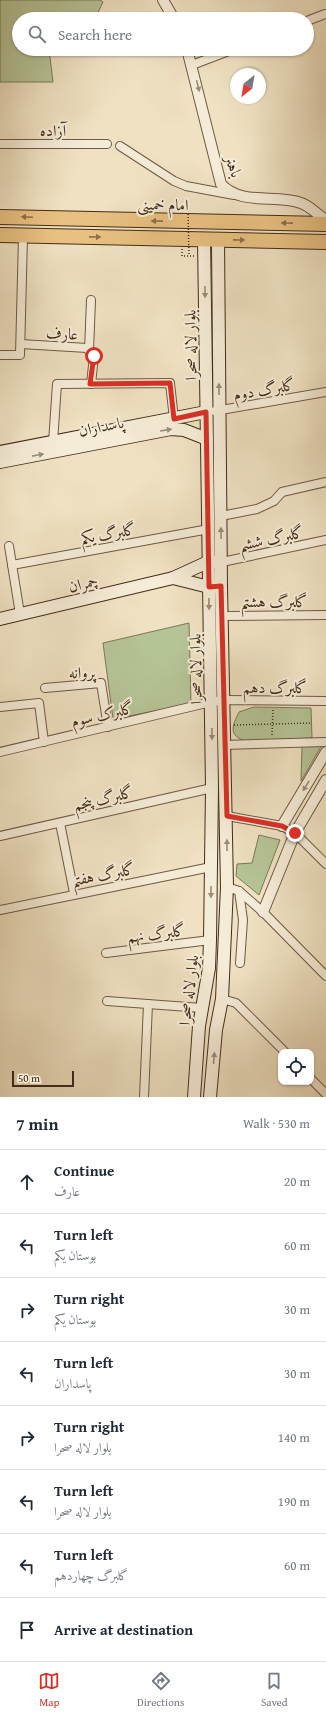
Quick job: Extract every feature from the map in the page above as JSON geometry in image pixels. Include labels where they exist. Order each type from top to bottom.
[{"type":"highway","name":"امام خمینی","points":[[0,217],[326,224]]},
{"type":"highway","points":[[74,219],[74,237]]},
{"type":"highway","points":[[0,235],[326,242]]},
{"type":"main road","name":"بلوار لاله صحرا","points":[[204,240],[201,260],[207,439],[209,529],[208,562],[222,616],[224,745],[227,816],[227,887],[222,999],[216,1030],[212,1096]]},
{"type":"main road","name":"بلوار لاله صحرا","points":[[194,1097],[199,1026],[209,968],[212,788],[211,702],[215,586],[222,562],[217,264],[218,240]]},
{"type":"main road","points":[[201,260],[217,264]]},
{"type":"main road","name":"پاسداران","points":[[0,462],[54,447],[206,412]]},
{"type":"main road","name":"پاسداران","points":[[0,452],[54,447],[171,429],[184,430],[207,439]]},
{"type":"main road","name":"چمران","points":[[0,619],[173,578],[208,562],[222,562]]},
{"type":"main road","name":"چمران","points":[[173,578],[215,586]]},
{"type":"main road","points":[[199,1026],[216,1030]]},
{"type":"street","points":[[163,0],[170,12]]},
{"type":"street","points":[[314,18],[325,14]]},
{"type":"street","name":"باهنر","points":[[189,56],[221,184],[228,190],[241,196],[294,201],[308,206],[326,220]]},
{"type":"street","points":[[192,65],[216,56]]},
{"type":"street","name":"آزاده","points":[[0,144],[106,144]]},
{"type":"street","points":[[120,146],[174,182],[186,186],[241,196]]},
{"type":"street","points":[[307,224],[313,215],[308,206]]},
{"type":"street","points":[[0,355],[20,355],[23,236]]},
{"type":"street","points":[[89,351],[91,300]]},
{"type":"street","name":"عارف","points":[[21,344],[87,348],[94,356],[90,384]]},
{"type":"street","points":[[54,447],[58,384],[170,383],[174,419]]},
{"type":"street","name":"گلبرگ دوم","points":[[206,412],[326,392]]},
{"type":"street","points":[[221,516],[257,509],[274,501],[282,492],[326,482]]},
{"type":"street","name":"گلبرگ یکم","points":[[12,565],[209,529]]},
{"type":"street","name":"گلبرگ ششم","points":[[222,562],[326,540]]},
{"type":"street","points":[[9,546],[20,614]]},
{"type":"street","name":"گلبرگ هشتم","points":[[222,616],[326,615]]},
{"type":"street","name":"پروانه","points":[[45,688],[101,683],[108,727]]},
{"type":"street","name":"گلبرگ دهم","points":[[211,702],[224,700],[326,701]]},
{"type":"street","name":"گلبرک سوم","points":[[0,752],[211,702]]},
{"type":"street","points":[[0,707],[39,703],[44,742]]},
{"type":"street","points":[[224,745],[326,742]]},
{"type":"street","points":[[282,826],[326,752]]},
{"type":"street","points":[[263,912],[295,833],[326,780]]},
{"type":"street","name":"گلبرگ پنجم","points":[[0,836],[212,788]]},
{"type":"street","points":[[227,816],[282,826],[295,833],[326,864]]},
{"type":"street","points":[[60,823],[74,894]]},
{"type":"street","name":"گلبرگ هفتم","points":[[0,910],[211,867]]},
{"type":"street","points":[[227,887],[239,891],[263,912],[326,976]]},
{"type":"street","points":[[239,891],[243,920],[240,963]]},
{"type":"street","name":"گلبرگ نهم","points":[[106,953],[210,940]]},
{"type":"street","points":[[222,999],[236,1003],[282,1049]]},
{"type":"street","points":[[107,1001],[202,1008]]},
{"type":"street","points":[[144,1097],[148,1004]]},
{"type":"street","points":[[314,1082],[326,1094]]},
{"type":"path","points":[[188,211],[189,256]]},
{"type":"path","points":[[182,256],[189,256],[201,260]]},
{"type":"path","points":[[272,743],[273,701]]},
{"type":"path","points":[[224,725],[312,723]]},
{"type":"green space","points":[[0,0],[100,0],[103,2],[98,12],[12,12],[12,56],[50,56],[53,82],[0,82]]},
{"type":"green space","points":[[189,623],[191,704],[113,719],[103,643]]},
{"type":"green space","points":[[254,707],[311,708],[312,738],[246,741],[240,739],[236,736],[233,730],[233,726],[239,712]]},
{"type":"green space","points":[[322,745],[301,781],[302,746]]},
{"type":"green space","points":[[259,835],[280,840],[259,895],[236,876],[237,864],[252,863]]},
{"type":"route","points":[[94,356],[90,384],[170,383],[174,419],[206,412],[209,587],[221,586],[227,816],[282,826],[295,833]]}]
